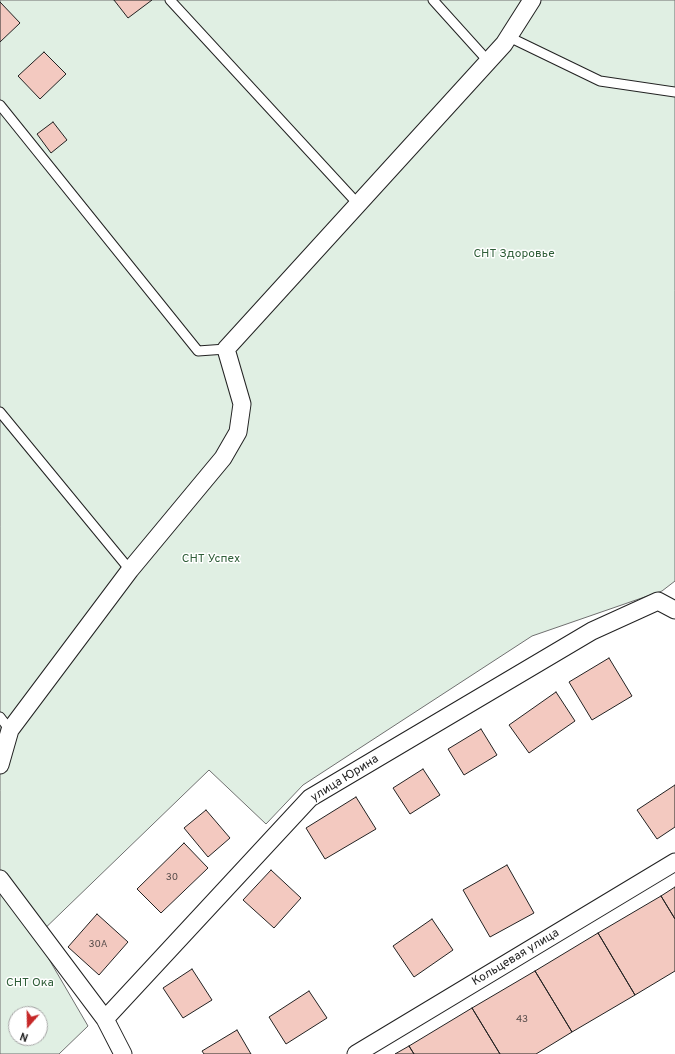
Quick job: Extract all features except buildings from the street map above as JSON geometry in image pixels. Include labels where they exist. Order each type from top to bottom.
[{"type":"street","points":[[0,765],[5,723],[223,458],[238,432],[242,404],[226,349],[488,61],[509,37],[532,0]]},
{"type":"street","name":"улица Юрина","points":[[105,1019],[310,798],[592,631],[658,601],[675,610]]},
{"type":"street","name":"Кольцевая улица","points":[[356,1054],[675,862]]},
{"type":"street","points":[[0,879],[105,1019],[123,1054]]},
{"type":"lane","points":[[170,0],[358,204]]},
{"type":"lane","points":[[433,0],[488,61]]},
{"type":"lane","points":[[509,37],[600,81],[675,92]]},
{"type":"lane","points":[[0,104],[198,350],[226,349]]},
{"type":"lane","points":[[0,412],[130,570]]},
{"type":"green space","name":"СНТ Успех","points":[[0,0],[675,0],[675,581],[662,591],[532,636],[303,785],[266,824],[209,770],[36,937],[88,1026],[59,1054],[0,1054]]},
{"type":"park label","name":"СНТ Здоровье","points":[[514,255]]},
{"type":"park label","name":"СНТ Ока","points":[[30,984]]}]
